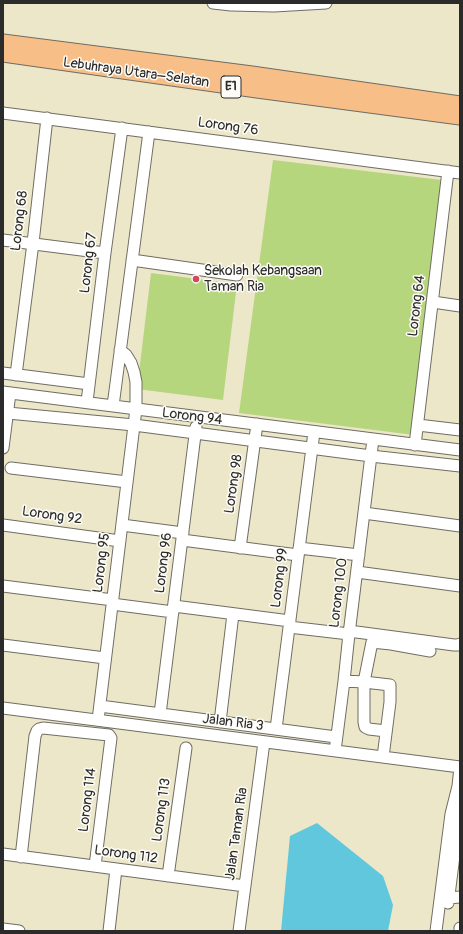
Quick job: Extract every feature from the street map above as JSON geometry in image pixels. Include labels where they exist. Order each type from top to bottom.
[{"type":"highway","name":"Lebuhraya Utara–Selatan","points":[[3,42],[252,74],[460,104]]},
{"type":"highway","name":"Lebuhraya Utara–Selatan","points":[[3,54],[460,117]]},
{"type":"street","points":[[213,3],[274,6],[326,3]]},
{"type":"street","name":"Lorong 76","points":[[3,113],[460,173]]},
{"type":"street","name":"Lorong 68","points":[[16,374],[47,118]]},
{"type":"street","name":"Lorong 67","points":[[87,402],[122,128]]},
{"type":"street","points":[[113,406],[149,132]]},
{"type":"street","name":"Lorong 64","points":[[415,444],[448,171]]},
{"type":"street","points":[[3,240],[105,253]]},
{"type":"street","points":[[132,260],[237,275]]},
{"type":"street","points":[[432,302],[460,306]]},
{"type":"street","name":"Lorong 95","points":[[98,720],[136,409],[136,382],[134,372],[126,355],[120,350]]},
{"type":"street","points":[[3,373],[89,384]]},
{"type":"street","points":[[3,448],[8,412],[7,392],[460,450]]},
{"type":"street","name":"Lorong 94","points":[[8,412],[134,425],[460,466]]},
{"type":"street","name":"Lorong 96","points":[[160,714],[197,417]]},
{"type":"street","name":"Lorong 98","points":[[240,548],[257,424]]},
{"type":"street","points":[[418,425],[460,430]]},
{"type":"street","name":"Lorong 99","points":[[276,729],[314,432]]},
{"type":"street","name":"Lorong 100","points":[[335,751],[373,439]]},
{"type":"street","points":[[11,468],[127,482]]},
{"type":"street","points":[[364,513],[460,526]]},
{"type":"street","name":"Lorong 92","points":[[3,525],[120,541]]},
{"type":"street","points":[[122,525],[240,548],[359,555]]},
{"type":"street","points":[[357,572],[460,586]]},
{"type":"street","points":[[3,586],[112,602],[233,614],[349,632],[454,645],[460,644]]},
{"type":"street","points":[[220,722],[233,614]]},
{"type":"street","points":[[386,731],[369,729],[365,727],[364,722],[364,682],[372,642],[430,651]]},
{"type":"street","points":[[3,645],[106,658]]},
{"type":"street","points":[[344,681],[390,685],[390,702],[383,757]]},
{"type":"street","points":[[100,706],[336,737]]},
{"type":"street","name":"Jalan Ria 3","points":[[3,708],[460,767]]},
{"type":"street","name":"Lorong 114","points":[[21,857],[35,736],[37,731],[43,728],[109,735],[111,738],[95,866]]},
{"type":"street","name":"Jalan Taman Ria","points":[[239,931],[264,742]]},
{"type":"street","name":"Lorong 113","points":[[168,876],[186,748]]},
{"type":"street","points":[[444,931],[459,816],[458,786],[460,767]]},
{"type":"street","name":"Lorong 112","points":[[3,854],[245,886]]},
{"type":"street","points":[[109,931],[116,869]]},
{"type":"street","points":[[436,931],[452,873]]},
{"type":"street","points":[[448,898],[460,897]]},
{"type":"street","points":[[3,929],[19,931]]},
{"type":"green space","points":[[273,160],[442,180],[414,435],[239,413]]},
{"type":"green space","points":[[151,273],[237,284],[223,400],[137,389]]},
{"type":"water","points":[[317,823],[383,876],[393,905],[388,931],[281,931],[290,836]]},
{"type":"place","name":"Sekolah Kebangsaan Taman Ria","points":[[196,279]]}]
